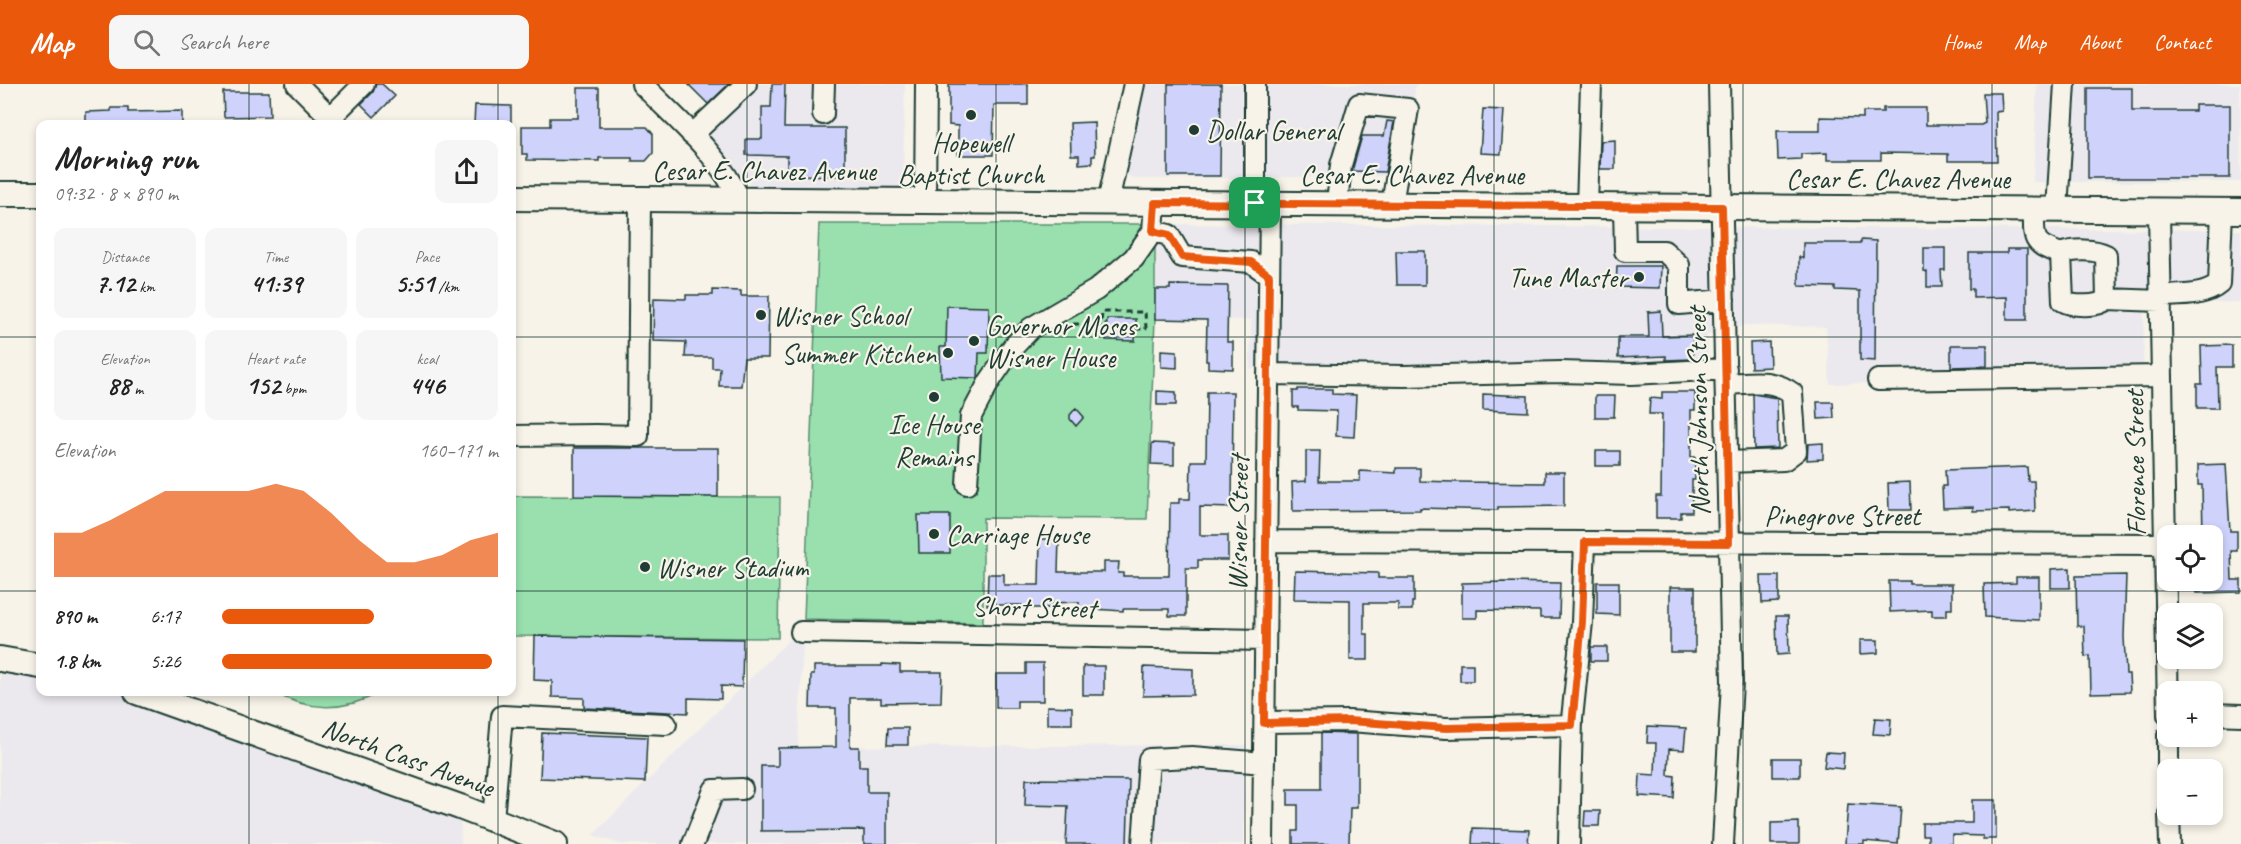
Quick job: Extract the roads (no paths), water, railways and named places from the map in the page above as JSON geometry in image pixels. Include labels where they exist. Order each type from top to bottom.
[{"type":"main road","points":[[0,194],[36,194]]},
{"type":"main road","name":"Cesar E. Chavez Avenue","points":[[516,198],[2232,211]]},
{"type":"main road","points":[[0,659],[36,665]]},
{"type":"main road","name":"North Cass Avenue","points":[[148,696],[555,844]]},
{"type":"street","points":[[297,84],[332,120]]},
{"type":"street","points":[[334,120],[364,84]]},
{"type":"street","points":[[642,84],[727,173],[740,200]]},
{"type":"street","points":[[692,135],[746,84]]},
{"type":"street","points":[[823,114],[824,84]]},
{"type":"street","points":[[925,201],[927,84]]},
{"type":"street","points":[[1108,202],[1134,84]]},
{"type":"street","name":"Wisner Street","points":[[1254,84],[1269,275],[1263,844]]},
{"type":"street","points":[[1587,206],[1591,84]]},
{"type":"street","name":"North Johnson Street","points":[[1719,84],[1732,682],[1724,844]]},
{"type":"street","points":[[2065,84],[2046,209],[2034,231],[2036,241],[2043,247],[2061,254],[2068,251],[2100,251],[2106,255],[2107,299]]},
{"type":"street","points":[[1338,204],[1341,165],[1359,104],[1408,109],[1392,204]]},
{"type":"street","points":[[516,436],[638,436],[640,199]]},
{"type":"street","points":[[967,484],[971,416],[989,382],[1013,346],[1031,328],[1096,290],[1134,258],[1153,231],[1155,203]]},
{"type":"street","points":[[1624,206],[1625,251],[1664,251],[1679,265],[1679,304],[1724,300]]},
{"type":"street","name":"Florence Street","points":[[2159,210],[2165,525]]},
{"type":"street","points":[[2061,254],[2063,301],[2069,304],[2102,304],[2107,299],[2161,299],[2212,290],[2219,284],[2232,211]]},
{"type":"street","points":[[1153,231],[1169,235],[1182,257],[1251,262],[1269,275]]},
{"type":"street","points":[[1268,374],[1404,376],[1561,372],[1726,376],[1781,385],[1792,393],[1796,451],[1784,460],[1727,462]]},
{"type":"street","points":[[1878,380],[2162,376]]},
{"type":"street","name":"Pinegrove Street","points":[[1266,541],[2157,544]]},
{"type":"street","points":[[1569,844],[1572,725],[1582,622],[1585,542]]},
{"type":"street","name":"Florence Street","points":[[2166,591],[2167,681]]},
{"type":"street","name":"Short Street","points":[[801,632],[1266,640]]},
{"type":"street","points":[[2223,714],[2241,715]]},
{"type":"street","points":[[493,820],[502,716],[666,724]]},
{"type":"street","points":[[1264,723],[1349,721],[1446,728],[1572,725]]},
{"type":"street","points":[[1143,844],[1149,759],[1192,757],[1264,763]]},
{"type":"street","points":[[693,844],[714,790],[742,789]]},
{"type":"street","points":[[2169,825],[2170,844]]},
{"type":"place","name":"Hopewell Baptist Church","points":[[971,115]]},
{"type":"place","name":"Dollar General","points":[[1194,130]]},
{"type":"place","name":"Tune Master","points":[[1639,277]]},
{"type":"place","name":"Wisner School","points":[[761,315]]},
{"type":"place","name":"Governor Moses Wisner House","points":[[974,341]]},
{"type":"place","name":"Summer Kitchen","points":[[948,353]]},
{"type":"place","name":"Ice House Remains","points":[[934,397]]},
{"type":"place","name":"Carriage House","points":[[934,534]]},
{"type":"place","name":"Wisner Stadium","points":[[645,567]]}]
